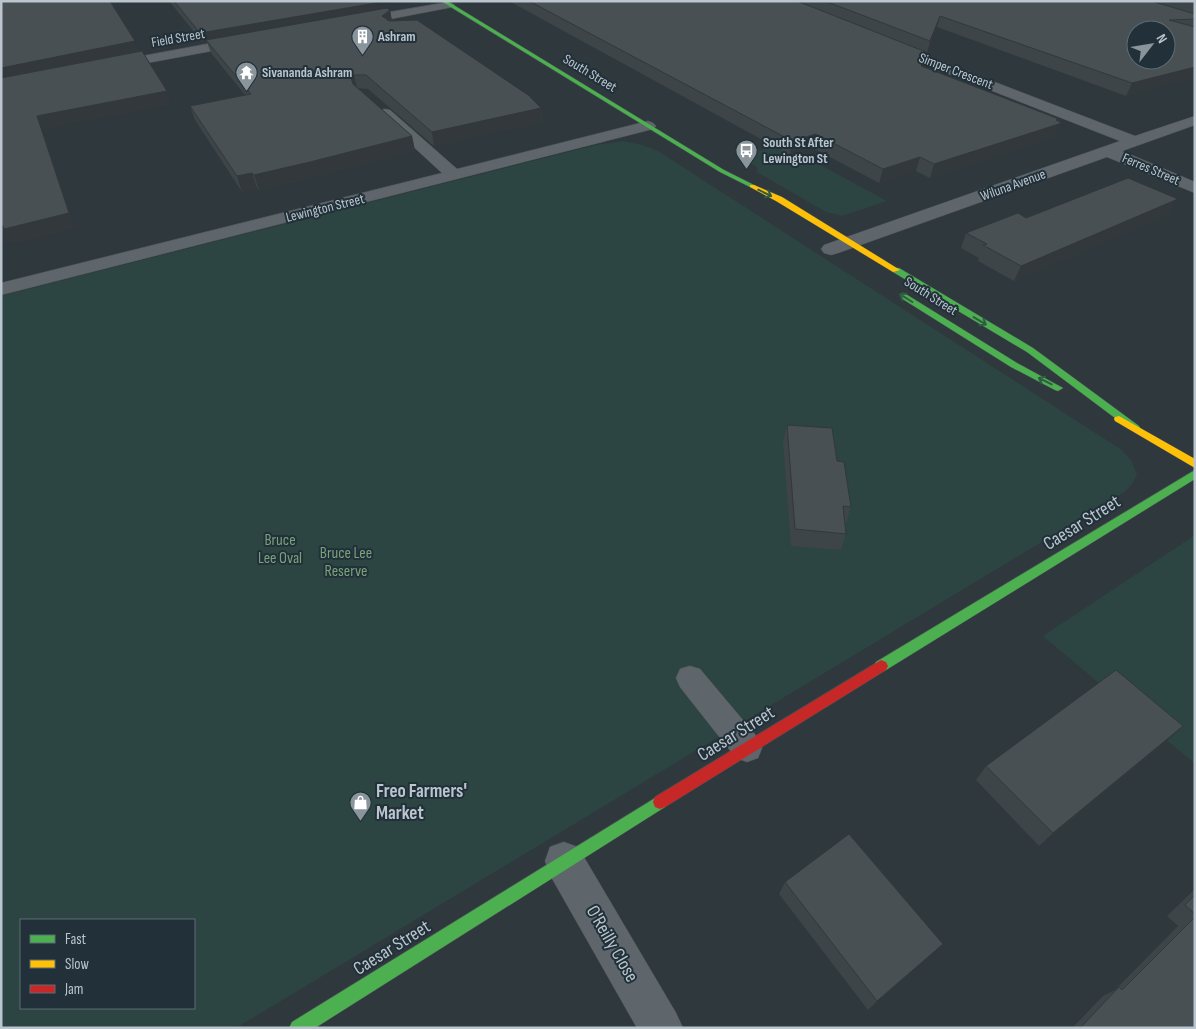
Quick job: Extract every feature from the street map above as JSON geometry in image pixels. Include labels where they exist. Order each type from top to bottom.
[{"type":"main road","name":"South Street","points":[[446,3],[722,172],[779,199],[836,248],[1030,350],[1135,428]]},
{"type":"main road","name":"South Street","points":[[722,172],[755,200]]},
{"type":"main road","name":"South Street","points":[[896,291],[1014,365],[1135,428],[1195,464]]},
{"type":"main road","name":"Caesar Street","points":[[298,1028],[564,861],[1195,474]]},
{"type":"street","points":[[338,25],[446,3]]},
{"type":"street","points":[[367,20],[376,28],[385,29]]},
{"type":"street","name":"Field Street","points":[[93,69],[261,39]]},
{"type":"street","name":"Simper Crescent","points":[[878,41],[1133,141]]},
{"type":"street","points":[[376,105],[454,176]]},
{"type":"street","name":"Wiluna Avenue","points":[[836,248],[1195,120]]},
{"type":"street","name":"Lewington Street","points":[[1,289],[648,126]]},
{"type":"street","name":"Ferres Street","points":[[1108,151],[1195,188]]},
{"type":"street","name":"O'Reilly Close","points":[[564,861],[661,1028]]},
{"type":"lane","points":[[690,678],[747,748]]},
{"type":"green space","name":"Bruce Lee Reserve","points":[[623,141],[643,145],[658,151],[1122,450],[1132,462],[1137,474],[1132,484],[1123,493],[236,1028],[1,1028],[1,296],[596,145]]},
{"type":"green space","points":[[782,144],[887,201],[842,216],[826,212],[757,172],[757,167],[739,157]]},
{"type":"green space","points":[[1195,535],[1195,764],[1043,636]]},
{"type":"building","points":[[1,1],[110,1],[135,41],[1,68]]},
{"type":"building","points":[[174,1],[373,1],[376,3],[200,33]]},
{"type":"building","points":[[529,1],[797,1],[926,52],[921,66],[1059,119],[1056,120],[1062,123],[934,164],[920,157],[883,169],[816,134],[792,141]]},
{"type":"building","points":[[825,1],[1151,1],[1195,14],[1195,19],[1126,20],[1126,70],[1176,70],[1176,22],[1195,27],[1195,67],[1132,83],[940,16],[930,41]]},
{"type":"building","points":[[387,8],[390,10],[382,16],[389,21],[417,20],[531,97],[541,108],[432,132],[366,75],[354,75],[351,78],[353,84],[412,136],[254,175],[252,173],[237,176],[190,106],[251,94],[206,40]]},
{"type":"building","points":[[142,51],[167,91],[37,116],[69,213],[4,229],[1,226],[1,78]]},
{"type":"building","points":[[1128,178],[1178,199],[1021,266],[983,245],[987,244],[966,233],[1018,213],[1026,218]]},
{"type":"building","points":[[787,425],[832,428],[837,461],[844,462],[851,507],[843,506],[846,534],[795,529]]},
{"type":"building","points":[[1116,670],[1183,726],[1053,833],[986,766]]},
{"type":"building","points":[[849,834],[943,944],[877,1001],[785,882]]},
{"type":"building","points":[[1195,895],[1195,914],[1185,905]]},
{"type":"building","points":[[1195,917],[1195,1028],[1080,1028],[1119,987],[1122,990]]},
{"type":"traffic: fast","points":[[443,1],[722,171],[752,186]]},
{"type":"traffic: fast","points":[[896,270],[1030,350],[1135,428]]},
{"type":"traffic: fast","points":[[904,296],[1014,365],[1058,388]]},
{"type":"traffic: fast","points":[[881,666],[1195,474]]},
{"type":"traffic: fast","points":[[298,1028],[660,802]]},
{"type":"traffic: slow","points":[[752,186],[779,199],[896,270]]},
{"type":"traffic: slow","points":[[1119,419],[1195,464]]},
{"type":"traffic: jam","points":[[660,802],[881,666]]},
{"type":"place","name":"Ashram","points":[[362,55]]},
{"type":"place","name":"Sivananda Ashram","points":[[246,91]]},
{"type":"place","name":"South St After Lewington St","points":[[747,169]]},
{"type":"place","name":"Freo Farmers' Market","points":[[360,821]]},
{"type":"park label","name":"Bruce Lee Oval","points":[[280,549]]}]
